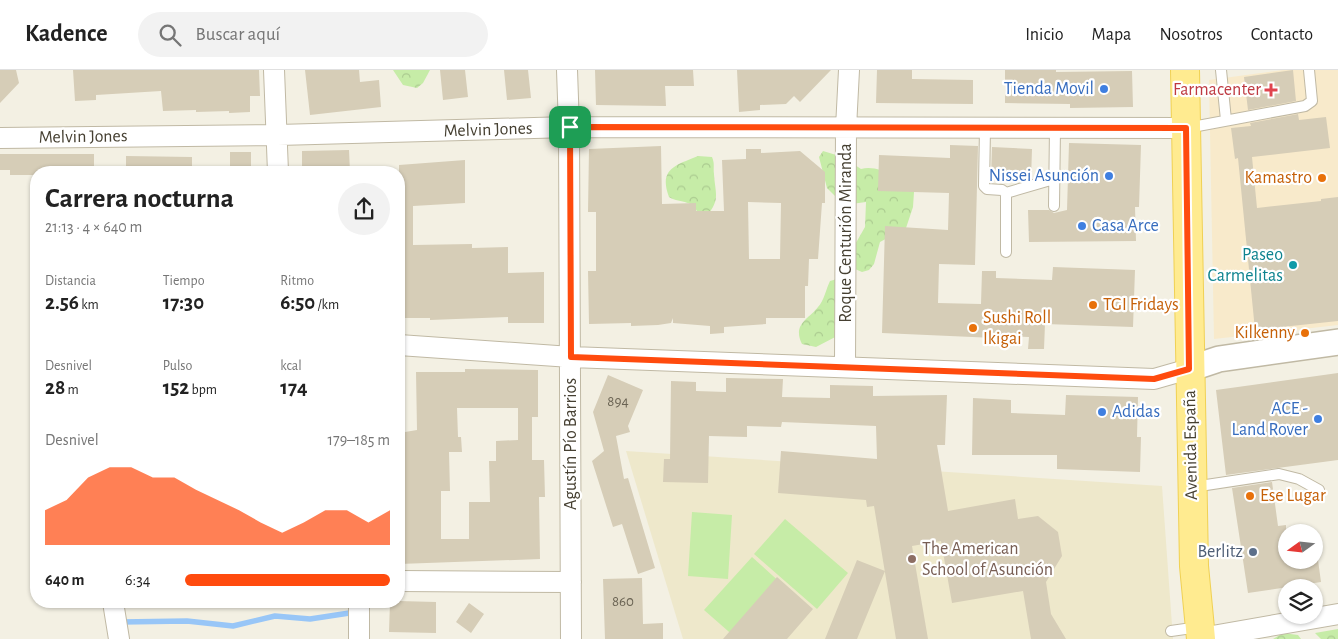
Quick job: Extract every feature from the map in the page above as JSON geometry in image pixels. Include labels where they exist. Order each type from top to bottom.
[{"type":"main road","name":"Avenida España","points":[[1185,70],[1194,566],[1200,634]]},
{"type":"street","points":[[274,70],[278,166]]},
{"type":"street","name":"Agustín Pío Barrios","points":[[567,70],[570,127],[571,639]]},
{"type":"street","name":"Roque Centurión Miranda","points":[[845,367],[846,128],[849,70]]},
{"type":"street","name":"Melvin Jones","points":[[0,138],[278,135],[570,127],[1186,128]]},
{"type":"street","points":[[405,345],[571,357],[1154,379],[1219,359],[1338,342]]},
{"type":"street","points":[[405,581],[571,582]]},
{"type":"street","points":[[114,608],[119,639]]},
{"type":"street","points":[[359,608],[359,639]]},
{"type":"street","points":[[1200,634],[1338,614]]},
{"type":"lane","points":[[1221,70],[1226,120]]},
{"type":"lane","points":[[1186,128],[1305,106],[1312,101],[1309,70]]},
{"type":"lane","points":[[985,128],[984,186],[988,189],[1002,190],[1006,193],[1054,179]]},
{"type":"lane","points":[[1054,206],[1055,128]]},
{"type":"lane","points":[[1006,193],[1006,252]]},
{"type":"lane","points":[[1192,487],[1279,474],[1299,479],[1319,490]]},
{"type":"lane","points":[[1171,631],[1200,634]]},
{"type":"shaded area","name":"Paseo Carmelitas","points":[[1284,70],[1338,70],[1338,325],[1214,339],[1209,80]]},
{"type":"shaded area","name":"The American School of Asunción","points":[[626,451],[1162,486],[1173,639],[683,639]]},
{"type":"green space","points":[[393,70],[430,70],[423,83],[417,88],[403,85]]},
{"type":"green space","points":[[823,151],[843,157],[861,169],[875,169],[889,174],[914,192],[913,207],[906,228],[880,242],[874,264],[869,270],[862,272],[855,269],[853,248],[865,227],[866,202],[844,205],[827,188],[819,157]]},
{"type":"green space","points":[[698,156],[712,157],[713,162],[716,196],[714,205],[706,216],[698,215],[691,204],[669,197],[666,187],[666,180],[671,169]]},
{"type":"green space","points":[[837,279],[841,334],[816,347],[802,344],[799,337],[800,327],[820,304],[830,281]]},
{"type":"green space","points":[[692,512],[732,515],[728,579],[688,576]]},
{"type":"green space","points":[[785,519],[848,573],[817,609],[754,554]]},
{"type":"green space","points":[[752,557],[783,585],[736,638],[704,610]]},
{"type":"green space","points":[[1338,629],[1338,639],[1321,639],[1315,633]]},
{"type":"green space","points":[[1283,633],[1298,635],[1301,639],[1273,639]]},
{"type":"building","points":[[0,70],[16,70],[19,83],[0,103]]},
{"type":"building","points":[[73,70],[259,70],[260,96],[250,96],[250,112],[229,113],[229,111],[196,112],[196,110],[163,111],[161,91],[96,95],[96,100],[75,101]]},
{"type":"building","points":[[305,70],[359,70],[360,82],[379,80],[381,107],[310,115]]},
{"type":"building","points":[[440,70],[465,70],[468,97],[443,100]]},
{"type":"building","points":[[504,70],[528,70],[531,98],[507,100]]},
{"type":"building","points":[[595,70],[693,70],[694,86],[665,86],[666,106],[596,105]]},
{"type":"building","points":[[737,70],[831,70],[800,102],[794,96],[786,104],[760,105],[760,110],[739,112]]},
{"type":"building","points":[[877,70],[912,70],[912,79],[973,80],[973,104],[876,103]]},
{"type":"building","points":[[1005,70],[1056,70],[1056,72],[1132,71],[1133,107],[1070,108],[1070,104],[1005,103]]},
{"type":"building","points":[[1293,70],[1296,101],[1248,110],[1244,77]]},
{"type":"building","name":"Paseo Carmelitas","points":[[1298,114],[1299,120],[1326,117],[1330,148],[1252,157],[1257,208],[1321,201],[1321,199],[1338,197],[1338,321],[1255,330],[1238,158],[1235,159],[1231,128],[1251,126],[1250,123]]},
{"type":"building","points":[[1069,143],[1141,145],[1139,207],[1135,207],[1136,241],[1029,242],[1028,210],[1049,210],[1054,213],[1067,210]]},
{"type":"building","points":[[950,145],[978,146],[975,265],[939,264],[938,303],[981,304],[982,271],[996,271],[996,278],[1052,280],[1053,267],[1135,270],[1133,327],[1045,324],[1044,349],[1028,349],[1029,337],[995,336],[995,338],[882,333],[885,226],[948,230],[949,193],[878,191],[879,155],[950,158]]},
{"type":"building","points":[[661,146],[662,204],[696,203],[696,211],[724,211],[722,160],[746,159],[746,149],[761,149],[761,153],[800,151],[825,172],[825,203],[822,203],[818,259],[809,259],[808,286],[805,286],[805,318],[766,318],[766,324],[724,327],[724,333],[710,334],[710,326],[673,323],[673,318],[671,323],[658,325],[631,326],[631,323],[589,324],[588,271],[596,271],[596,212],[588,212],[589,149]],"holes":[[[748,202],[781,203],[780,259],[749,259]]]},
{"type":"building","points":[[992,147],[1032,149],[1031,179],[991,177]]},
{"type":"building","points":[[349,150],[350,166],[302,166],[302,151]]},
{"type":"building","points":[[230,152],[251,152],[251,166],[230,166]]},
{"type":"building","points":[[0,154],[94,154],[94,166],[30,166],[30,175],[10,175],[10,170],[0,170]]},
{"type":"building","points":[[126,156],[192,157],[192,166],[126,166]]},
{"type":"building","points":[[465,160],[465,203],[413,206],[413,245],[472,244],[472,248],[508,247],[508,273],[544,272],[544,323],[508,323],[508,317],[430,320],[430,318],[405,318],[405,166],[399,165]]},
{"type":"building","points":[[465,369],[538,370],[538,417],[532,417],[532,460],[544,460],[545,497],[539,497],[540,559],[405,564],[405,432],[417,430],[416,372],[465,372]],"holes":[[[457,408],[518,408],[518,440],[496,441],[496,461],[489,461],[490,502],[469,502],[469,539],[441,539],[441,491],[450,491],[449,452],[462,452],[461,437],[458,437]]]},
{"type":"building","points":[[1338,373],[1338,460],[1226,475],[1216,390]]},
{"type":"building","points":[[608,375],[643,390],[628,426],[630,432],[616,436],[624,479],[628,478],[655,568],[638,574],[622,524],[613,527],[592,461],[604,451],[593,412]]},
{"type":"building","points":[[726,378],[783,379],[782,397],[830,398],[830,385],[873,386],[873,396],[947,395],[945,445],[937,445],[948,511],[1015,499],[1018,519],[1038,516],[1058,532],[1062,556],[1046,582],[1051,614],[1066,639],[1031,639],[1023,591],[952,603],[941,541],[912,546],[928,639],[896,639],[874,506],[867,507],[866,500],[778,493],[781,451],[877,459],[876,426],[782,422],[781,427],[747,426],[747,437],[709,436],[708,483],[663,482],[664,459],[670,459],[671,381],[696,382],[696,391],[726,392]]},
{"type":"building","points":[[1066,395],[1138,397],[1137,437],[1141,437],[1140,472],[1057,469],[1057,455],[972,455],[973,398],[1011,400],[1011,413],[1065,415]]},
{"type":"building","points":[[1272,482],[1278,526],[1278,569],[1319,569],[1321,579],[1278,579],[1278,588],[1248,593],[1232,488]]},
{"type":"building","points":[[857,560],[885,571],[857,639],[825,639]]},
{"type":"building","points":[[777,577],[813,609],[787,639],[723,639]]},
{"type":"building","points":[[642,578],[643,624],[663,623],[663,639],[605,639],[603,579]]},
{"type":"building","points":[[405,601],[436,602],[436,633],[389,632],[390,608],[405,608]]},
{"type":"building","points":[[469,603],[484,614],[471,633],[456,622]]},
{"type":"waterway","points":[[121,622],[187,621],[233,626],[275,616],[310,619],[356,612]]},
{"type":"place","name":"Tienda Movil","points":[[1104,89]]},
{"type":"place","name":"Farmacenter","points":[[1271,90]]},
{"type":"place","name":"Nissei Asunción","points":[[1109,176]]},
{"type":"place","name":"Kamastro","points":[[1322,178]]},
{"type":"place","name":"Casa Arce","points":[[1082,226]]},
{"type":"place","name":"Paseo Carmelitas","points":[[1293,265]]},
{"type":"place","name":"TGI Fridays","points":[[1093,305]]},
{"type":"place","name":"Sushi Roll Ikigai","points":[[973,328]]},
{"type":"place","name":"Kilkenny","points":[[1305,333]]},
{"type":"place","name":"Adidas","points":[[1102,412]]},
{"type":"place","name":"ACE - Land Rover","points":[[1318,419]]},
{"type":"place","name":"Ese Lugar","points":[[1250,496]]},
{"type":"place","name":"Berlitz","points":[[1253,552]]},
{"type":"place","name":"The American School of Asunción","points":[[912,559]]},
{"type":"route","points":[[570,127],[1186,128],[1189,369],[1154,379],[571,357],[570,127]]}]
